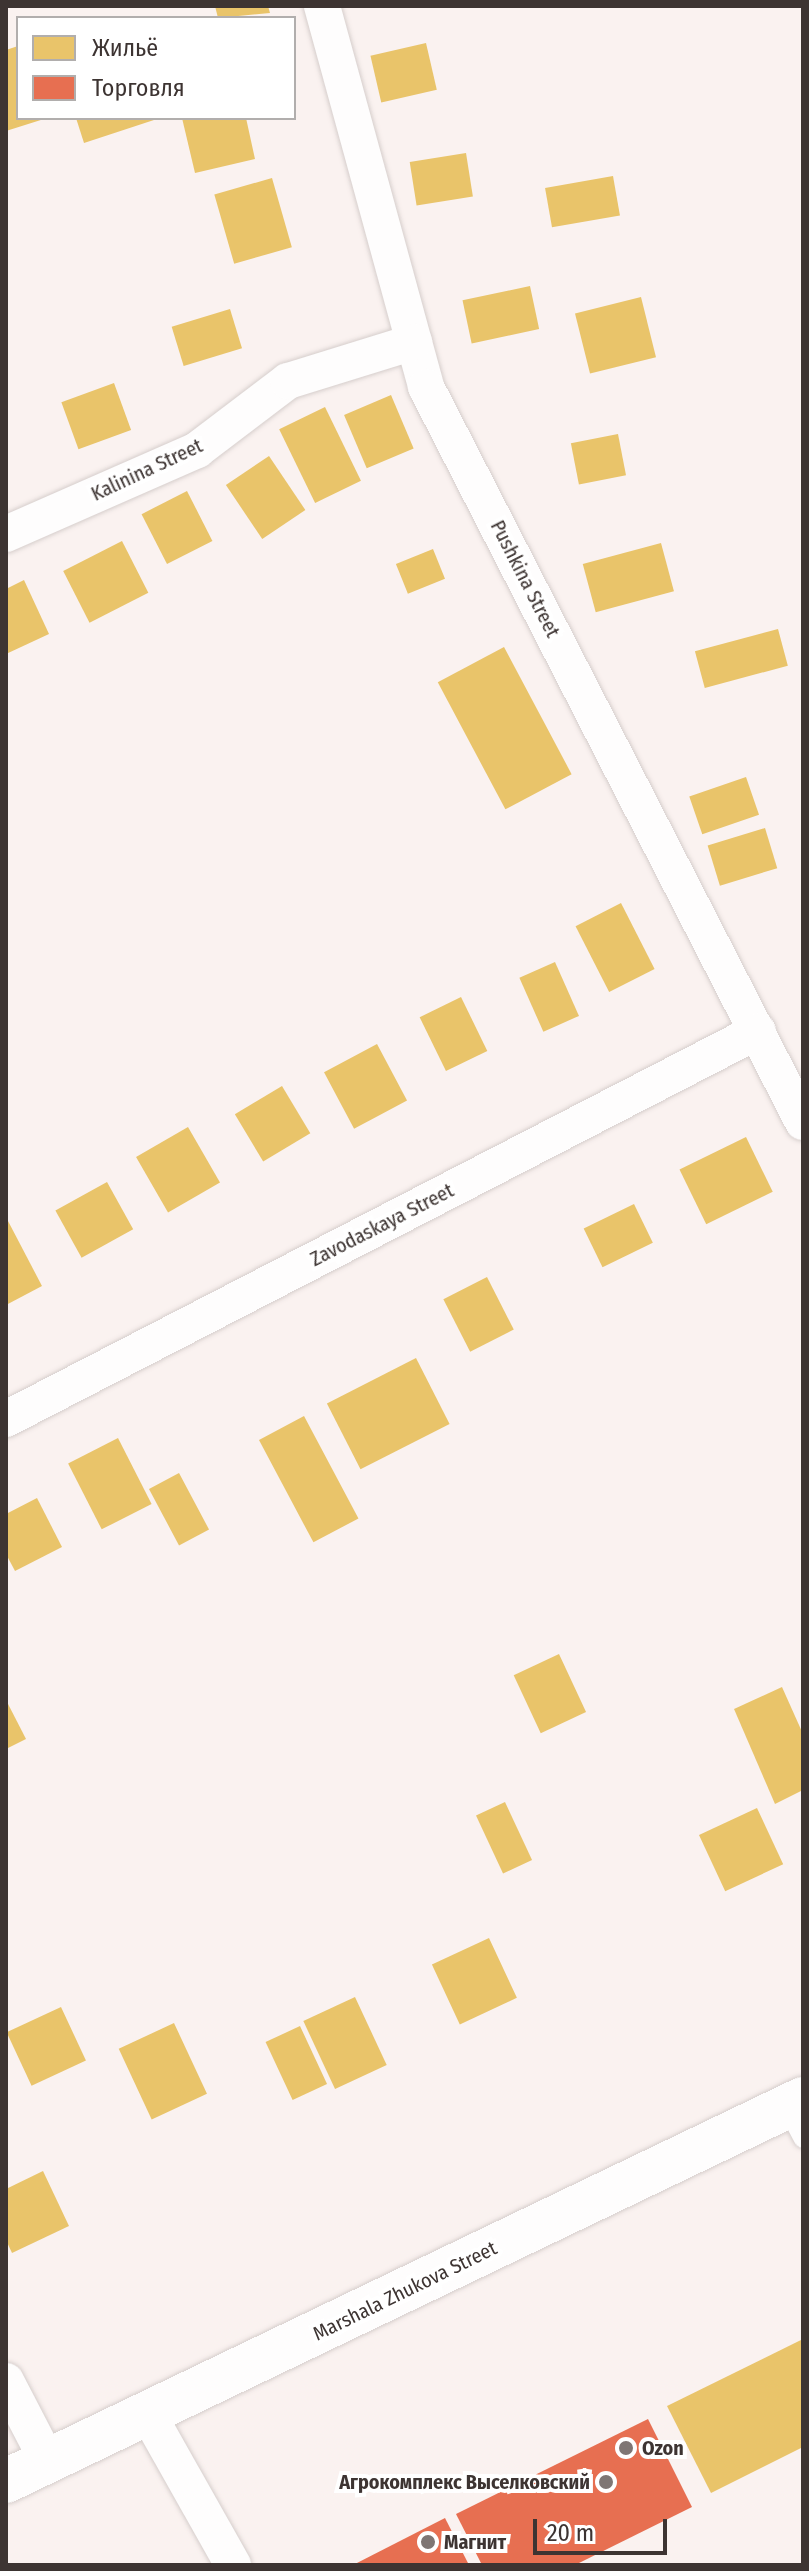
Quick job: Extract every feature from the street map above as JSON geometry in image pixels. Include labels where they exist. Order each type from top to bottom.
[{"type":"main road","name":"Marshala Zhukova Street","points":[[6,2481],[797,2115]]},
{"type":"street","name":"Pushkina Street","points":[[322,6],[426,387],[803,1122]]},
{"type":"street","name":"Kalinina Street","points":[[6,534],[197,450],[288,381],[414,342]]},
{"type":"street","name":"Zavodaskaya Street","points":[[6,1419],[758,1031]]},
{"type":"street","points":[[6,2381],[47,2460]]},
{"type":"street","points":[[148,2414],[233,2565]]},
{"type":"building: Жильё","points":[[215,6],[268,6],[270,13],[239,16],[218,16]]},
{"type":"building: Жильё","points":[[426,43],[437,90],[381,103],[370,56]]},
{"type":"building: Жильё","points":[[16,47],[16,120],[41,120],[6,131],[6,50]]},
{"type":"building: Жильё","points":[[77,120],[154,120],[84,143]]},
{"type":"building: Жильё","points":[[182,120],[246,120],[255,159],[195,173]]},
{"type":"building: Жильё","points":[[466,153],[473,196],[417,205],[410,162]]},
{"type":"building: Жильё","points":[[613,176],[620,215],[552,227],[545,188]]},
{"type":"building: Жильё","points":[[272,178],[292,247],[234,264],[214,195]]},
{"type":"building: Жильё","points":[[530,286],[539,329],[472,343],[463,300]]},
{"type":"building: Жильё","points":[[641,297],[656,357],[590,374],[575,313]]},
{"type":"building: Жильё","points":[[230,309],[242,348],[184,366],[172,327]]},
{"type":"building: Жильё","points":[[114,383],[131,430],[78,449],[61,402]]},
{"type":"building: Жильё","points":[[391,395],[414,448],[367,468],[344,415]]},
{"type":"building: Жильё","points":[[325,407],[361,481],[315,503],[279,429]]},
{"type":"building: Жильё","points":[[618,434],[626,475],[579,484],[571,443]]},
{"type":"building: Жильё","points":[[269,456],[305,510],[262,539],[226,485]]},
{"type":"building: Жильё","points":[[187,491],[212,541],[167,564],[142,514]]},
{"type":"building: Жильё","points":[[122,541],[148,593],[90,623],[63,571]]},
{"type":"building: Жильё","points":[[661,543],[674,591],[596,612],[583,564]]},
{"type":"building: Жильё","points":[[433,549],[445,579],[408,594],[396,564]]},
{"type":"building: Жильё","points":[[24,580],[49,634],[6,654],[6,589]]},
{"type":"building: Жильё","points":[[778,629],[788,666],[705,688],[695,651]]},
{"type":"building: Жильё","points":[[504,647],[572,774],[505,809],[438,682]]},
{"type":"building: Жильё","points":[[746,777],[759,815],[702,834],[689,797]]},
{"type":"building: Жильё","points":[[765,828],[777,868],[720,886],[708,846]]},
{"type":"building: Жильё","points":[[621,903],[655,969],[609,992],[576,926]]},
{"type":"building: Жильё","points":[[555,962],[579,1016],[543,1032],[519,978]]},
{"type":"building: Жильё","points":[[461,997],[487,1051],[446,1071],[420,1017]]},
{"type":"building: Жильё","points":[[377,1044],[407,1101],[354,1129],[324,1072]]},
{"type":"building: Жильё","points":[[282,1086],[310,1133],[263,1161],[235,1114]]},
{"type":"building: Жильё","points":[[188,1127],[220,1182],[168,1212],[136,1157]]},
{"type":"building: Жильё","points":[[746,1137],[773,1192],[706,1224],[679,1169]]},
{"type":"building: Жильё","points":[[107,1182],[133,1229],[82,1258],[55,1211]]},
{"type":"building: Жильё","points":[[634,1204],[653,1243],[603,1267],[584,1229]]},
{"type":"building: Жильё","points":[[6,1222],[42,1286],[6,1305]]},
{"type":"building: Жильё","points":[[487,1277],[514,1330],[470,1352],[443,1299]]},
{"type":"building: Жильё","points":[[416,1358],[450,1424],[360,1469],[327,1403]]},
{"type":"building: Жильё","points":[[304,1416],[358,1518],[313,1542],[259,1440]]},
{"type":"building: Жильё","points":[[118,1438],[152,1504],[102,1529],[68,1463]]},
{"type":"building: Жильё","points":[[179,1473],[209,1530],[179,1545],[149,1489]]},
{"type":"building: Жильё","points":[[37,1498],[62,1547],[15,1571],[6,1554],[6,1514]]},
{"type":"building: Жильё","points":[[559,1654],[586,1712],[541,1733],[514,1675]]},
{"type":"building: Жильё","points":[[782,1687],[803,1734],[803,1790],[775,1804],[734,1709]]},
{"type":"building: Жильё","points":[[6,1700],[26,1739],[6,1749]]},
{"type":"building: Жильё","points":[[505,1802],[532,1860],[503,1874],[476,1816]]},
{"type":"building: Жильё","points":[[757,1808],[783,1864],[725,1891],[699,1835]]},
{"type":"building: Жильё","points":[[489,1938],[517,1998],[460,2024],[432,1965]]},
{"type":"building: Жильё","points":[[355,1997],[387,2065],[335,2089],[303,2021]]},
{"type":"building: Жильё","points":[[61,2007],[86,2060],[32,2086],[7,2032]]},
{"type":"building: Жильё","points":[[174,2023],[207,2094],[152,2119],[119,2049]]},
{"type":"building: Жильё","points":[[300,2026],[327,2084],[293,2100],[266,2042]]},
{"type":"building: Жильё","points":[[43,2171],[69,2226],[12,2253],[6,2240],[6,2189]]},
{"type":"building: Жильё","points":[[803,2339],[803,2447],[711,2493],[667,2406]]},
{"type":"building: Торговля","points":[[648,2419],[692,2507],[575,2565],[482,2565],[456,2514]]},
{"type":"building: Торговля","name":"Магнит","points":[[445,2518],[469,2565],[353,2565]]},
{"type":"place","name":"Ozon","points":[[626,2448]]},
{"type":"place","name":"Агрокомплекс Выселковский","points":[[606,2482]]},
{"type":"place","name":"Магнит","points":[[428,2542]]}]
